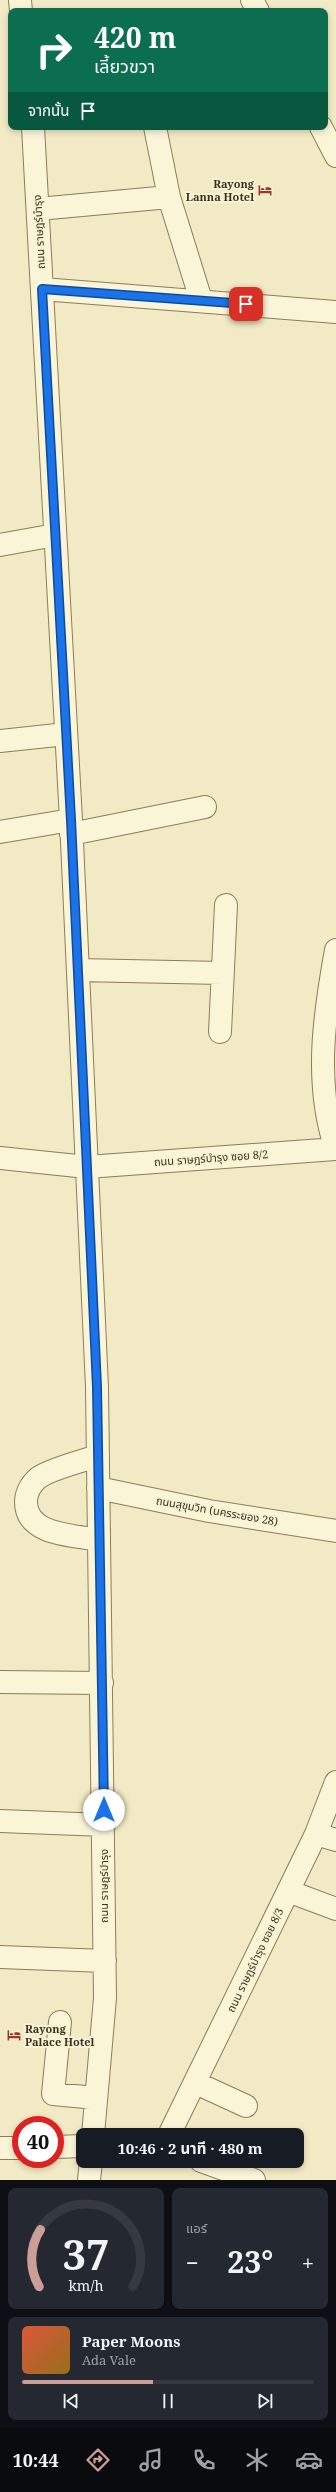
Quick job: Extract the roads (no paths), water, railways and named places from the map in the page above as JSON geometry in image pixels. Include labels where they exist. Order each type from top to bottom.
[{"type":"street","name":"ถนน ราษฎร์บำรุง","points":[[33,130],[78,970],[98,1456],[104,1824],[105,1998],[94,2128]]},
{"type":"street","points":[[156,130],[169,196],[201,300]]},
{"type":"street","points":[[322,130],[336,156]]},
{"type":"street","points":[[38,209],[169,196]]},
{"type":"street","points":[[42,289],[201,300],[336,312]]},
{"type":"street","points":[[0,545],[55,535]]},
{"type":"street","points":[[0,741],[66,734]]},
{"type":"street","points":[[0,832],[71,827],[205,807]]},
{"type":"street","points":[[220,1032],[226,905]]},
{"type":"street","points":[[336,950],[323,1035],[327,1122],[336,1149]]},
{"type":"street","points":[[78,970],[222,973]]},
{"type":"street","name":"ถนน ราษฎร์บำรุง ซอย 8/2","points":[[0,1158],[87,1167],[336,1149]]},
{"type":"street","points":[[98,1456],[38,1477],[30,1487],[26,1511],[31,1520],[42,1529],[99,1540]]},
{"type":"street","name":"ถนนสุขุมวิท (นครระยอง 28)","points":[[98,1488],[209,1511],[336,1531]]},
{"type":"street","points":[[0,1682],[102,1683]]},
{"type":"street","name":"ถนน ราษฎร์บำรุง ซอย 8/3","points":[[173,2128],[196,2084],[288,1891],[326,1837],[336,1782]]},
{"type":"street","points":[[0,1821],[104,1824]]},
{"type":"street","points":[[288,1891],[336,1908]]},
{"type":"street","points":[[0,1957],[104,1961]]},
{"type":"street","points":[[60,2022],[53,2094],[96,2098]]},
{"type":"street","points":[[196,2084],[246,2106]]},
{"type":"street","points":[[64,2147],[76,2146]]},
{"type":"street","points":[[0,2148],[12,2148]]},
{"type":"street","points":[[89,2180],[90,2168]]},
{"type":"street","points":[[221,2168],[254,2180]]},
{"type":"place","name":"Rayong Lanna Hotel","points":[[265,190]]},
{"type":"place","name":"Rayong Palace Hotel","points":[[14,2035]]}]
